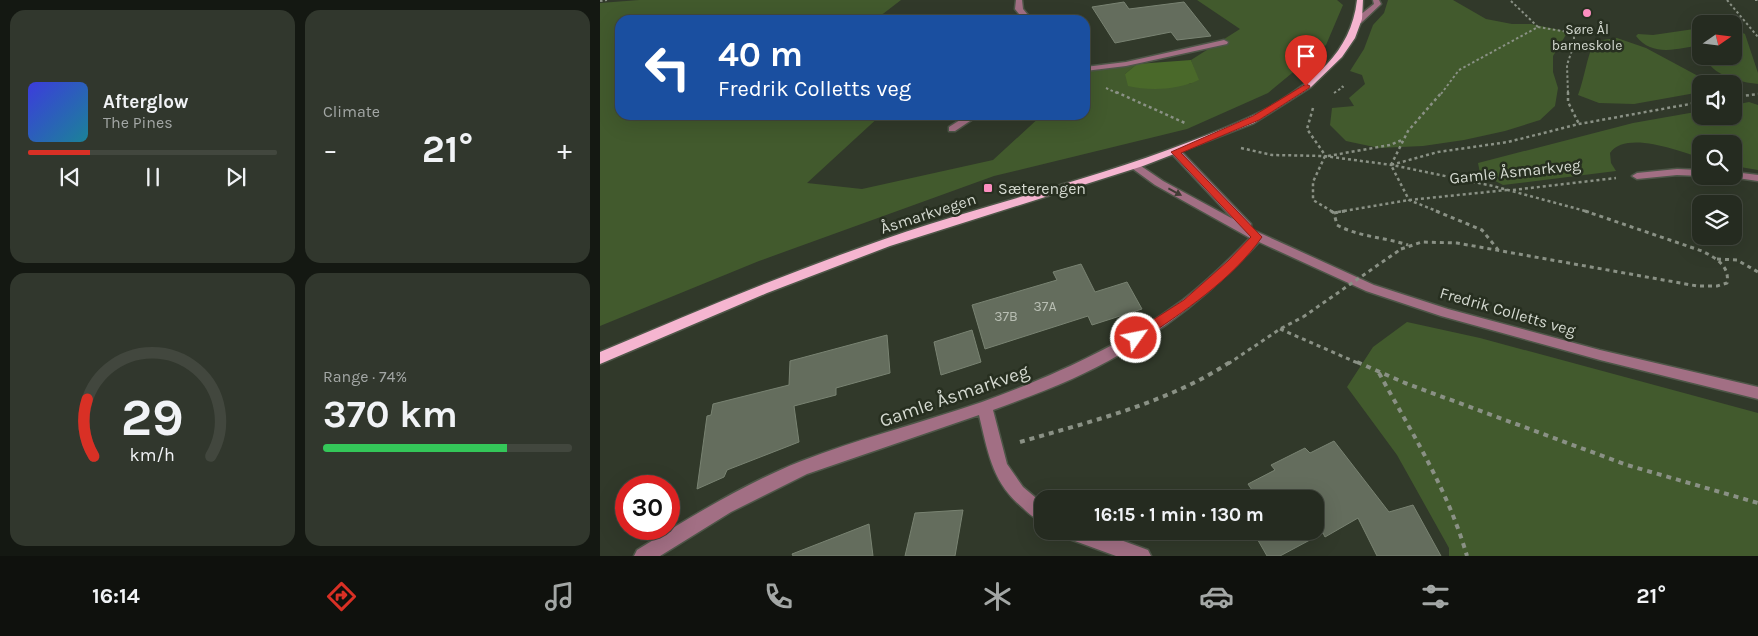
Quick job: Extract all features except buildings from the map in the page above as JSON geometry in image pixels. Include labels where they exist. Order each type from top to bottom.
[{"type":"main road","name":"Åsmarkvegen","points":[[600,358],[761,290],[927,229],[1176,152],[1256,118],[1306,86],[1333,63],[1350,39],[1358,21],[1359,1]]},
{"type":"street","points":[[1019,0],[1019,9],[1024,15]]},
{"type":"street","points":[[1358,21],[1378,4],[1376,0]]},
{"type":"street","points":[[1090,68],[1126,64],[1224,42]]},
{"type":"street","points":[[952,129],[966,120]]},
{"type":"street","name":"Fredrik Colletts veg","points":[[1176,152],[1257,237]]},
{"type":"street","name":"Fredrik Colletts veg","points":[[1134,166],[1159,183],[1257,237],[1370,288],[1446,313],[1600,355],[1758,393]]},
{"type":"street","points":[[1637,176],[1677,172],[1692,173]]},
{"type":"street","points":[[1742,176],[1758,178]]},
{"type":"street","name":"Gamle Åsmarkveg","points":[[643,556],[725,506],[803,468],[985,407],[1067,375],[1136,338],[1188,303],[1232,264],[1257,237]]},
{"type":"street","points":[[985,407],[1000,467],[1017,493],[1034,507]]},
{"type":"street","points":[[1096,540],[1142,556]]},
{"type":"path","points":[[600,1],[607,0]]},
{"type":"path","points":[[1510,0],[1538,28]]},
{"type":"path","points":[[1727,0],[1758,37]]},
{"type":"path","points":[[1391,165],[1403,139],[1459,70],[1538,28],[1574,33],[1574,44],[1567,65],[1568,102],[1579,124]]},
{"type":"path","points":[[1324,72],[1343,87],[1327,98]]},
{"type":"path","points":[[1102,86],[1188,125]]},
{"type":"path","points":[[1742,96],[1758,94]]},
{"type":"path","points":[[1320,103],[1312,109],[1307,129],[1325,156]]},
{"type":"path","points":[[1391,165],[1438,152],[1508,142],[1579,124],[1692,104]]},
{"type":"path","points":[[1325,156],[1390,145],[1403,139]]},
{"type":"path","points":[[1238,147],[1254,153],[1325,156],[1391,165],[1511,190],[1620,221],[1679,242],[1716,258],[1737,260],[1758,272]]},
{"type":"path","points":[[1325,156],[1313,182],[1313,200],[1334,213],[1337,225],[1352,233],[1389,239],[1409,245]]},
{"type":"path","points":[[1391,165],[1409,200],[1482,230],[1499,251]]},
{"type":"path","name":"Gamle Åsmarkveg","points":[[1334,213],[1409,200],[1637,176]]},
{"type":"path","points":[[994,448],[1045,436],[1104,417],[1180,389],[1212,374],[1280,329],[1303,317],[1409,245],[1435,240],[1697,286],[1717,286],[1727,283],[1729,274],[1716,258]]},
{"type":"path","points":[[1280,329],[1405,383],[1627,465],[1758,503]]},
{"type":"path","points":[[1379,372],[1440,485],[1463,539],[1467,556]]},
{"type":"shaded area","points":[[639,0],[901,0],[882,15],[615,15],[615,120],[876,120],[807,183],[862,189],[993,160],[1037,120],[1090,120],[1090,67],[1137,64],[1125,74],[1189,84],[1198,80],[1191,60],[1240,29],[1197,0],[1337,0],[1343,5],[1326,45],[1268,93],[1187,129],[994,176],[759,261],[600,326],[600,3]]},
{"type":"shaded area","points":[[1388,0],[1453,0],[1486,19],[1512,24],[1531,24],[1567,33],[1553,56],[1553,72],[1558,88],[1555,106],[1540,120],[1505,131],[1464,140],[1423,146],[1379,148],[1346,141],[1330,125],[1332,108],[1354,106],[1349,98],[1365,84],[1362,75],[1350,71],[1364,49],[1373,25],[1384,13]]},
{"type":"shaded area","points":[[1692,29],[1692,46],[1667,50],[1658,49],[1643,43],[1636,36],[1638,34],[1653,35]]},
{"type":"shaded area","points":[[1742,33],[1745,34],[1758,73],[1758,84],[1742,82],[1742,75],[1724,75],[1710,65],[1742,65]]},
{"type":"shaded area","points":[[1617,38],[1646,48],[1696,75],[1692,75],[1692,94],[1634,104],[1599,103],[1578,95],[1595,41]]},
{"type":"shaded area","points":[[1191,60],[1199,80],[1182,86],[1164,89],[1145,89],[1128,86],[1125,74],[1137,64]]},
{"type":"shaded area","points":[[1749,102],[1758,105],[1758,170],[1742,167],[1742,135],[1692,135],[1692,155],[1653,144],[1628,143],[1618,146],[1610,153],[1611,163],[1616,171],[1503,185],[1480,173],[1478,163],[1633,123],[1692,113],[1692,125],[1742,125],[1742,103]]},
{"type":"shaded area","points":[[1407,322],[1480,338],[1758,413],[1758,556],[1449,556],[1449,548],[1397,455],[1347,387],[1373,347]]},
{"type":"place","name":"Søre Ål barneskole","points":[[1587,13]]},
{"type":"place","name":"Sæterengen","points":[[988,188]]},
{"type":"route","points":[[1136,338],[1188,303],[1232,264],[1257,237],[1176,152],[1256,118],[1306,86]]}]
